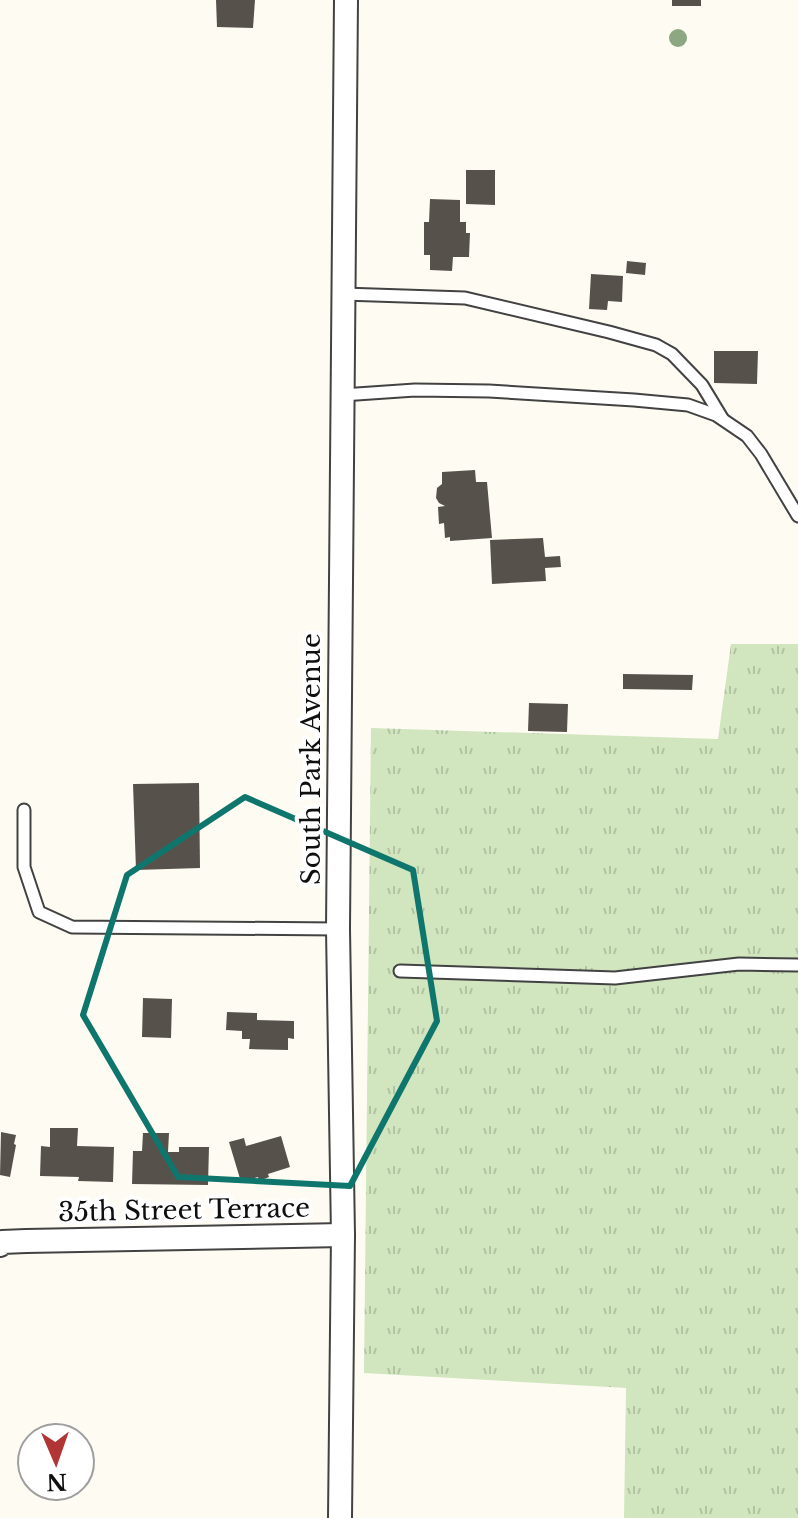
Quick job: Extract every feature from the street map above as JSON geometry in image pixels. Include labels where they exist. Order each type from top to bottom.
[{"type":"street","name":"South Park Avenue","points":[[340,1518],[343,1235],[338,929],[346,0]]},
{"type":"street","name":"35th Street Terrace","points":[[0,1245],[2,1242],[26,1241],[343,1235]]},
{"type":"lane","points":[[343,294],[465,298],[656,345],[672,354],[702,385],[723,419]]},
{"type":"lane","points":[[341,395],[415,390],[460,391],[688,405],[723,419],[747,436],[798,516]]},
{"type":"lane","points":[[24,810],[24,867],[39,912],[72,927],[338,929]]},
{"type":"lane","points":[[400,971],[615,978],[739,964],[798,965]]},
{"type":"highlighted area","points":[[245,797],[413,870],[437,1021],[350,1186],[178,1177],[83,1015],[127,875]]},
{"type":"green space","points":[[731,644],[798,644],[798,1518],[624,1518],[626,1388],[364,1373],[371,728],[718,739]]},
{"type":"building","points":[[216,0],[255,0],[253,28],[217,27]]},
{"type":"building","points":[[672,0],[701,0],[701,6],[672,6]]},
{"type":"building","points":[[466,170],[495,170],[495,205],[466,204]]},
{"type":"building","points":[[430,199],[460,200],[460,222],[466,222],[466,233],[470,233],[469,257],[453,257],[452,271],[430,270],[430,255],[424,255],[424,222],[429,222]]},
{"type":"building","points":[[627,261],[646,263],[645,275],[626,273]]},
{"type":"building","points":[[591,274],[623,276],[622,302],[608,301],[607,310],[589,309]]},
{"type":"building","points":[[714,351],[758,351],[757,384],[714,383]]},
{"type":"building","points":[[475,470],[476,482],[487,482],[492,538],[450,541],[450,537],[445,538],[444,523],[439,524],[438,507],[445,506],[436,498],[437,488],[442,484],[442,472]]},
{"type":"building","points":[[543,538],[545,557],[560,556],[561,567],[545,568],[546,581],[492,584],[490,540]]},
{"type":"building","points":[[623,674],[693,675],[692,690],[623,689]]},
{"type":"building","points":[[529,703],[568,704],[567,732],[528,731]]},
{"type":"building","points":[[199,783],[200,868],[136,870],[133,784]]},
{"type":"building","points":[[143,998],[172,999],[171,1038],[142,1037]]},
{"type":"building","points":[[227,1012],[257,1013],[257,1020],[294,1021],[294,1039],[288,1038],[288,1050],[249,1049],[250,1039],[242,1039],[242,1031],[226,1030]]},
{"type":"building","points":[[50,1128],[78,1128],[77,1146],[114,1147],[113,1182],[40,1176],[41,1146],[50,1147]]},
{"type":"building","points":[[1,1132],[16,1135],[10,1177],[0,1175]]},
{"type":"building","points":[[143,1133],[169,1133],[168,1152],[179,1152],[179,1147],[209,1147],[208,1185],[132,1184],[133,1151],[142,1151]]},
{"type":"building","points":[[281,1136],[290,1167],[268,1174],[269,1177],[259,1181],[258,1177],[241,1182],[229,1142],[244,1138],[246,1146]]}]
